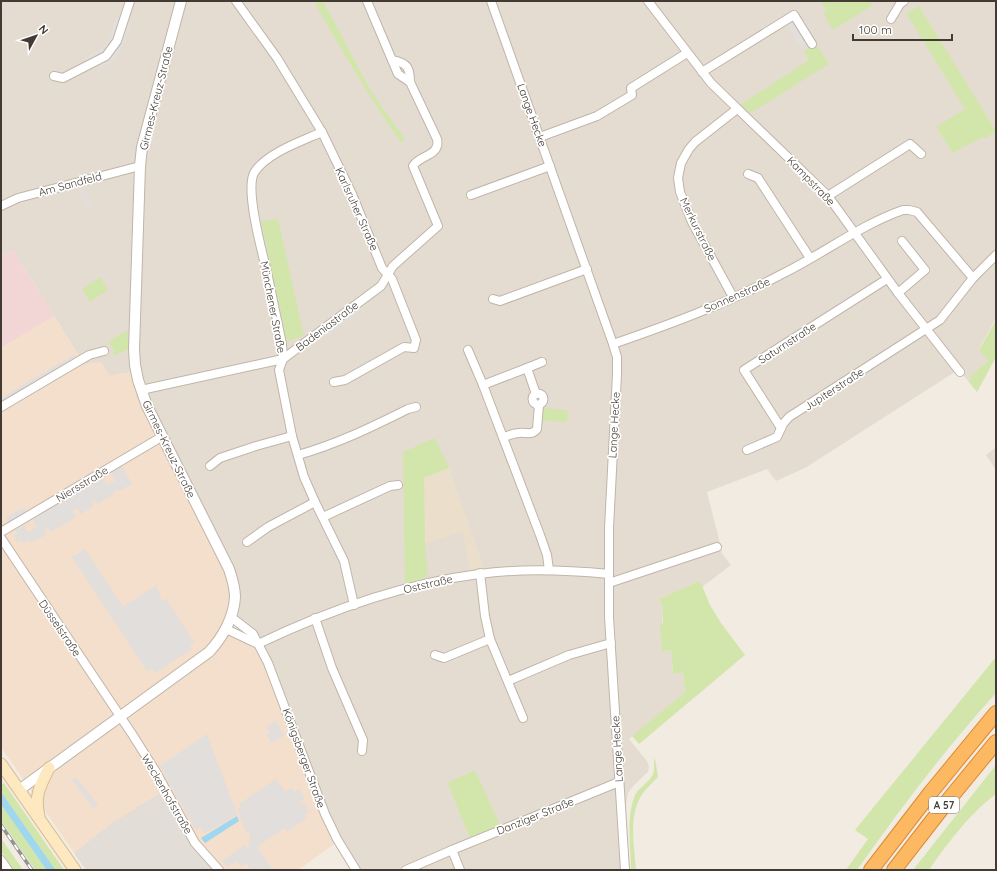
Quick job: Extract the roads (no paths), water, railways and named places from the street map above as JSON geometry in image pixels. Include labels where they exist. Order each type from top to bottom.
[{"type":"highway","name":"A 57","points":[[871,870],[931,792],[996,712]]},
{"type":"highway","name":"A 57","points":[[894,870],[996,742]]},
{"type":"main road","points":[[1,764],[75,870]]},
{"type":"main road","points":[[41,822],[36,801],[37,794],[49,768]]},
{"type":"street","points":[[54,76],[63,78],[106,56],[117,41],[130,1]]},
{"type":"street","name":"Girmes-Kreuz-Straße","points":[[19,790],[204,657],[213,648],[226,629],[231,617],[235,596],[234,585],[229,569],[141,390],[136,371],[134,349],[140,166],[145,136],[181,1]]},
{"type":"street","name":"Karlsruher Straße","points":[[236,1],[277,58],[322,132],[352,194],[382,268],[392,279],[416,340],[414,348],[404,347],[345,380],[334,382]]},
{"type":"street","name":"Badeniastraße","points":[[141,390],[283,359],[381,286],[393,266],[438,226],[413,166],[416,162],[435,151],[438,143],[410,82],[410,72],[405,65],[392,60],[368,1]]},
{"type":"street","name":"Lange Hecke","points":[[491,1],[614,344],[617,357],[610,500],[609,583],[611,643],[625,870]]},
{"type":"street","name":"Kampstraße","points":[[648,1],[687,53],[719,91],[828,196],[887,279],[960,372]]},
{"type":"street","points":[[891,19],[900,4],[904,1]]},
{"type":"street","points":[[702,72],[794,15],[812,44]]},
{"type":"street","points":[[540,137],[579,124],[605,112],[632,95],[631,88],[687,53]]},
{"type":"street","name":"Merkurstraße","points":[[734,298],[687,209],[680,192],[678,178],[681,163],[695,142],[737,109]]},
{"type":"street","name":"Münchener Straße","points":[[322,132],[272,156],[260,166],[252,178],[252,196],[256,222],[282,344],[283,359],[279,370],[292,436],[304,477],[344,560],[354,605]]},
{"type":"street","points":[[828,196],[910,144],[921,154]]},
{"type":"street","name":"Am Sandfeld","points":[[1,206],[18,198],[140,166]]},
{"type":"street","points":[[471,195],[550,166]]},
{"type":"street","points":[[748,174],[758,178],[810,258]]},
{"type":"street","name":"Sonnenstraße","points":[[614,344],[678,321],[734,298],[783,274],[855,233],[903,210],[917,212],[973,278]]},
{"type":"street","points":[[898,292],[925,270],[902,241]]},
{"type":"street","name":"Jupiterstraße","points":[[747,450],[774,440],[780,433],[781,428],[789,417],[927,330],[946,314],[973,278],[996,255]]},
{"type":"street","points":[[493,299],[500,301],[587,269]]},
{"type":"street","name":"Saturnstraße","points":[[781,428],[744,370],[887,279]]},
{"type":"street","points":[[468,350],[483,385],[547,555],[549,570]]},
{"type":"street","points":[[1,407],[89,355],[104,352]]},
{"type":"street","points":[[483,385],[542,362]]},
{"type":"street","points":[[503,438],[519,433],[532,433],[537,429],[539,405],[533,401],[533,396],[536,394],[526,368]]},
{"type":"street","points":[[298,455],[342,440],[369,429],[408,409],[416,407]]},
{"type":"street","name":"Niersstraße","points":[[1,532],[163,436]]},
{"type":"street","points":[[210,466],[220,458],[292,436]]},
{"type":"street","points":[[323,517],[390,486],[398,485]]},
{"type":"street","points":[[247,542],[268,527],[315,502]]},
{"type":"street","name":"Düsselstraße","points":[[1,538],[120,716]]},
{"type":"street","points":[[609,583],[717,548]]},
{"type":"street","name":"Oststraße","points":[[258,644],[315,618],[426,583],[480,574],[549,570],[609,574]]},
{"type":"street","points":[[480,574],[485,616],[490,639],[523,718]]},
{"type":"street","name":"Königsberger Straße","points":[[231,617],[253,634],[263,653],[272,672],[327,819],[336,838],[356,870]]},
{"type":"street","points":[[315,618],[332,668],[363,740],[362,751]]},
{"type":"street","points":[[226,629],[258,644]]},
{"type":"street","points":[[435,655],[444,658],[490,639]]},
{"type":"street","points":[[508,681],[569,655],[611,643]]},
{"type":"street","name":"Weckenhofstraße","points":[[120,716],[156,772],[195,843],[219,870]]},
{"type":"street","name":"Danziger Straße","points":[[406,870],[419,867],[452,850],[619,782]]},
{"type":"street","points":[[452,850],[460,870]]},
{"type":"street","points":[[1,860],[8,870]]},
{"type":"water","points":[[237,816],[239,821],[205,843],[201,838]]},
{"type":"waterway","points":[[1,798],[51,870]]},
{"type":"railway","points":[[1,825],[32,870]]}]
